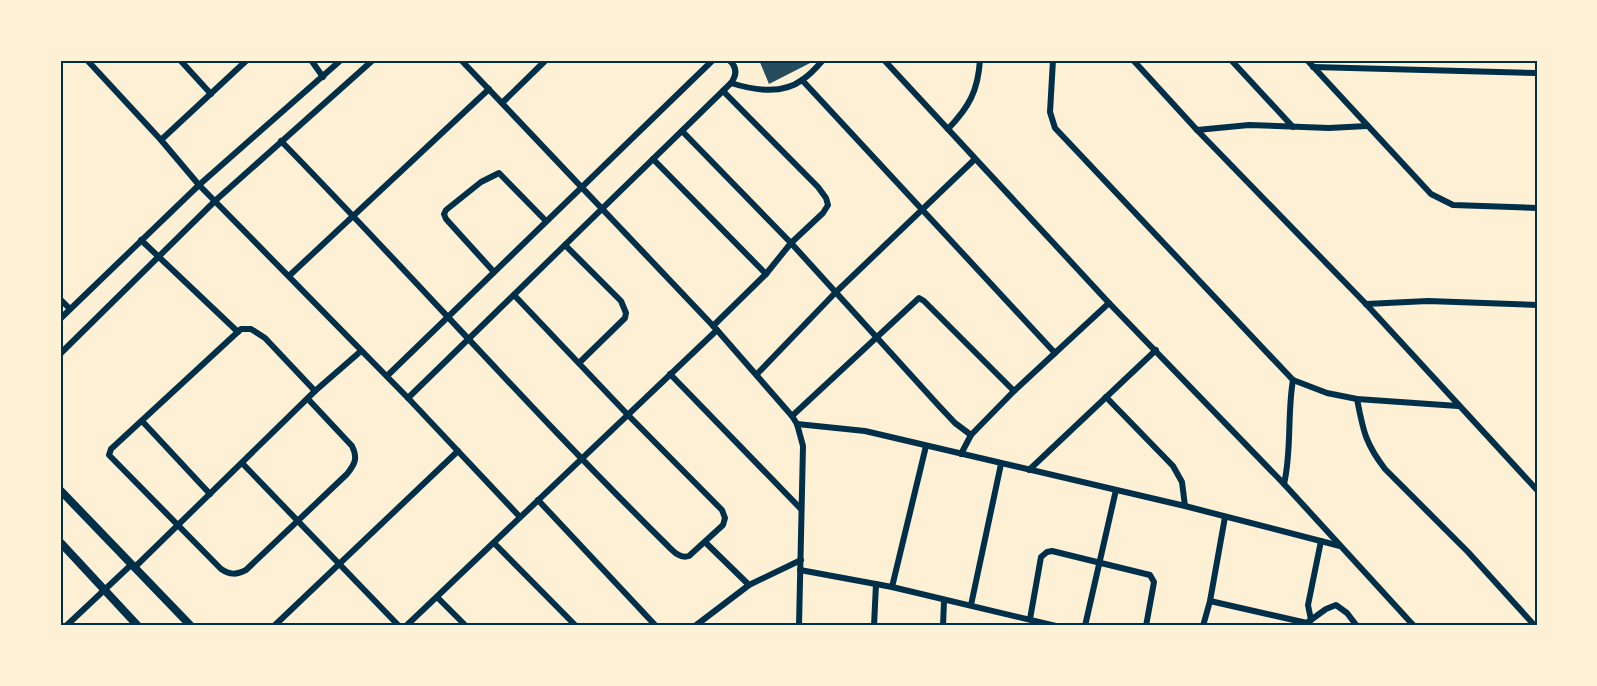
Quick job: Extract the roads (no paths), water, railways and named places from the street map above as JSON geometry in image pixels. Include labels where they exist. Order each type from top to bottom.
[{"type":"street","points":[[87,60],[200,185],[290,275],[520,517]]},
{"type":"street","points":[[180,60],[211,94]]},
{"type":"street","points":[[161,140],[247,60]]},
{"type":"street","points":[[311,60],[323,76]]},
{"type":"street","points":[[60,319],[200,185],[341,60]]},
{"type":"street","points":[[60,354],[216,200],[374,60]]},
{"type":"street","points":[[461,60],[715,328],[757,374],[797,424],[803,446],[799,626]]},
{"type":"street","points":[[502,103],[546,60]]},
{"type":"street","points":[[387,376],[713,60]]},
{"type":"street","points":[[408,398],[731,84],[736,73],[735,67],[729,60]]},
{"type":"street","points":[[731,84],[764,90],[791,86],[802,80],[824,60]]},
{"type":"street","points":[[884,60],[1109,303],[1284,484],[1414,626]]},
{"type":"street","points":[[948,129],[963,114],[974,96],[980,60]]},
{"type":"street","points":[[1053,60],[1050,112],[1055,128],[1293,380],[1327,393],[1358,399],[1458,406]]},
{"type":"street","points":[[1133,60],[1197,130],[1366,304],[1537,490]]},
{"type":"street","points":[[1231,60],[1293,127]]},
{"type":"street","points":[[1307,60],[1431,194],[1444,201],[1468,206],[1537,208]]},
{"type":"street","points":[[1313,67],[1537,73]]},
{"type":"street","points":[[802,80],[1055,353]]},
{"type":"street","points":[[290,275],[489,89]]},
{"type":"street","points":[[406,626],[670,374],[828,206],[825,198],[723,91]]},
{"type":"street","points":[[1197,130],[1249,125],[1329,128],[1367,126]]},
{"type":"street","points":[[682,131],[791,243],[955,423],[971,435]]},
{"type":"street","points":[[281,141],[469,338],[581,460],[680,556],[685,558],[689,556],[723,525],[725,518],[722,510],[514,295]]},
{"type":"street","points":[[653,159],[766,274]]},
{"type":"street","points":[[757,374],[835,293],[975,159]]},
{"type":"street","points":[[494,272],[446,219],[444,214],[446,210],[481,182],[499,173],[546,221]]},
{"type":"street","points":[[141,240],[240,330]]},
{"type":"street","points":[[565,245],[621,301],[626,313],[625,318],[579,363]]},
{"type":"street","points":[[792,416],[916,299],[921,298],[1014,391]]},
{"type":"street","points":[[60,299],[70,309]]},
{"type":"street","points":[[1366,304],[1428,301],[1537,305]]},
{"type":"street","points":[[961,454],[971,435],[1014,391],[1109,303]]},
{"type":"street","points":[[308,399],[352,446],[357,455],[355,464],[246,570],[238,574],[228,573],[221,569],[109,455],[111,449],[240,330],[251,329],[265,339],[315,391]]},
{"type":"street","points":[[1029,470],[1156,350]]},
{"type":"street","points":[[66,626],[178,525],[315,391],[361,351]]},
{"type":"street","points":[[670,374],[801,509]]},
{"type":"street","points":[[1284,484],[1288,461],[1289,402],[1293,380]]},
{"type":"street","points":[[1106,397],[1173,466],[1182,482],[1185,506]]},
{"type":"street","points":[[1358,399],[1363,432],[1375,456],[1385,469],[1468,552],[1535,626]]},
{"type":"street","points":[[142,421],[210,494]]},
{"type":"street","points":[[797,424],[865,431],[1185,506],[1340,546]]},
{"type":"street","points":[[892,587],[926,446]]},
{"type":"street","points":[[274,626],[458,451]]},
{"type":"street","points":[[242,463],[399,626]]},
{"type":"street","points":[[971,605],[1001,464]]},
{"type":"street","points":[[60,490],[191,626]]},
{"type":"street","points":[[1085,626],[1116,490]]},
{"type":"street","points":[[538,500],[656,626]]},
{"type":"street","points":[[1203,626],[1210,602],[1225,517]]},
{"type":"street","points":[[1307,623],[1308,605],[1320,541]]},
{"type":"street","points":[[60,542],[138,626]]},
{"type":"street","points":[[705,542],[749,585]]},
{"type":"street","points":[[494,543],[576,626]]},
{"type":"street","points":[[1030,619],[1040,564],[1045,553],[1052,551],[1152,577],[1154,582],[1146,626]]},
{"type":"street","points":[[695,626],[749,585],[801,560]]},
{"type":"street","points":[[801,570],[892,587],[1056,626]]},
{"type":"street","points":[[874,626],[876,584]]},
{"type":"street","points":[[437,597],[466,626]]},
{"type":"street","points":[[943,626],[944,601]]},
{"type":"street","points":[[1210,602],[1307,623],[1326,609],[1336,605],[1347,613],[1357,626]]}]
